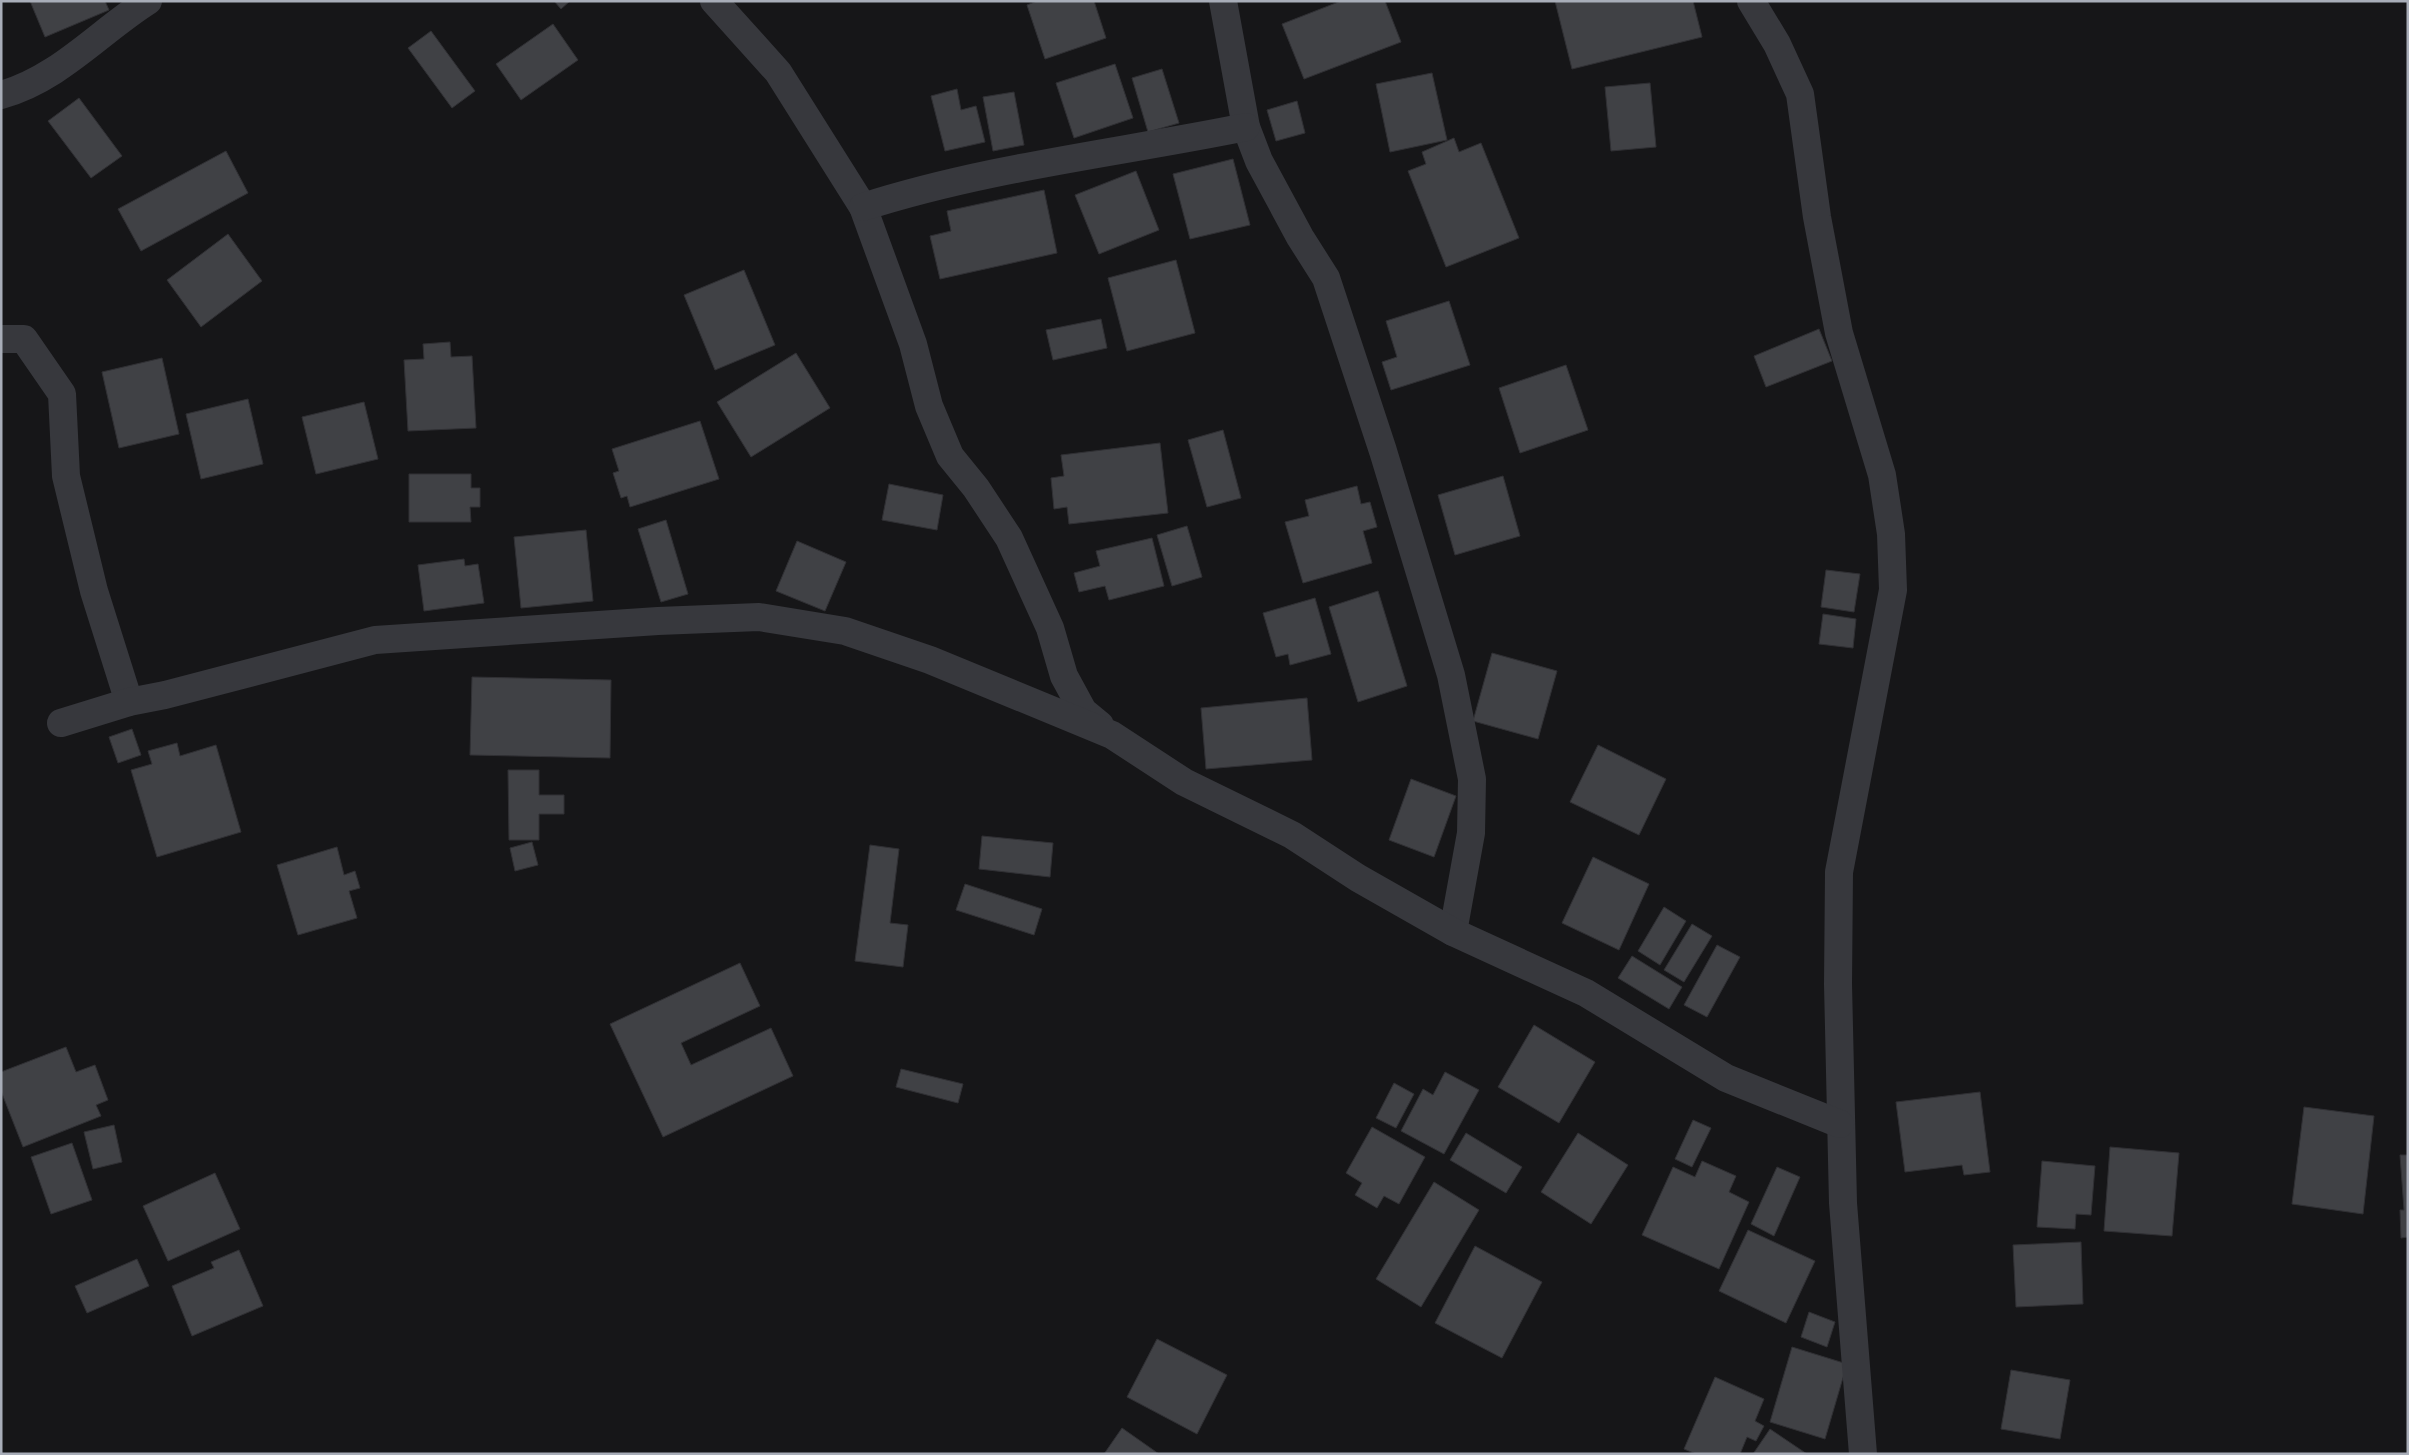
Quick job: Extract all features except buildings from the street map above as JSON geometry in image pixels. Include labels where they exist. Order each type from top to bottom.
[{"type":"street","points":[[1,95],[16,91],[68,62],[123,17],[148,1]]},
{"type":"street","points":[[714,1],[778,72],[863,207],[913,344],[929,406],[950,456],[976,488],[1009,538],[1050,628],[1064,676],[1083,711],[1112,734],[1184,782],[1292,836],[1358,878],[1453,932],[1586,993],[1726,1078],[1840,1124]]},
{"type":"street","points":[[1223,1],[1246,127],[1259,160],[1300,237],[1326,278],[1383,451],[1451,675],[1472,779],[1471,834],[1453,932]]},
{"type":"street","points":[[1751,1],[1777,44],[1800,94],[1816,217],[1839,333],[1882,475],[1892,534],[1893,590],[1839,872],[1838,984],[1843,1203],[1862,1454]]},
{"type":"street","points":[[863,207],[904,194],[1043,163],[1161,144],[1246,127]]},
{"type":"street","points":[[1,339],[24,340],[62,394],[66,476],[94,591],[129,702]]},
{"type":"street","points":[[61,723],[129,702],[165,695],[375,640],[658,621],[759,617],[846,631],[939,663],[1112,734]]}]
